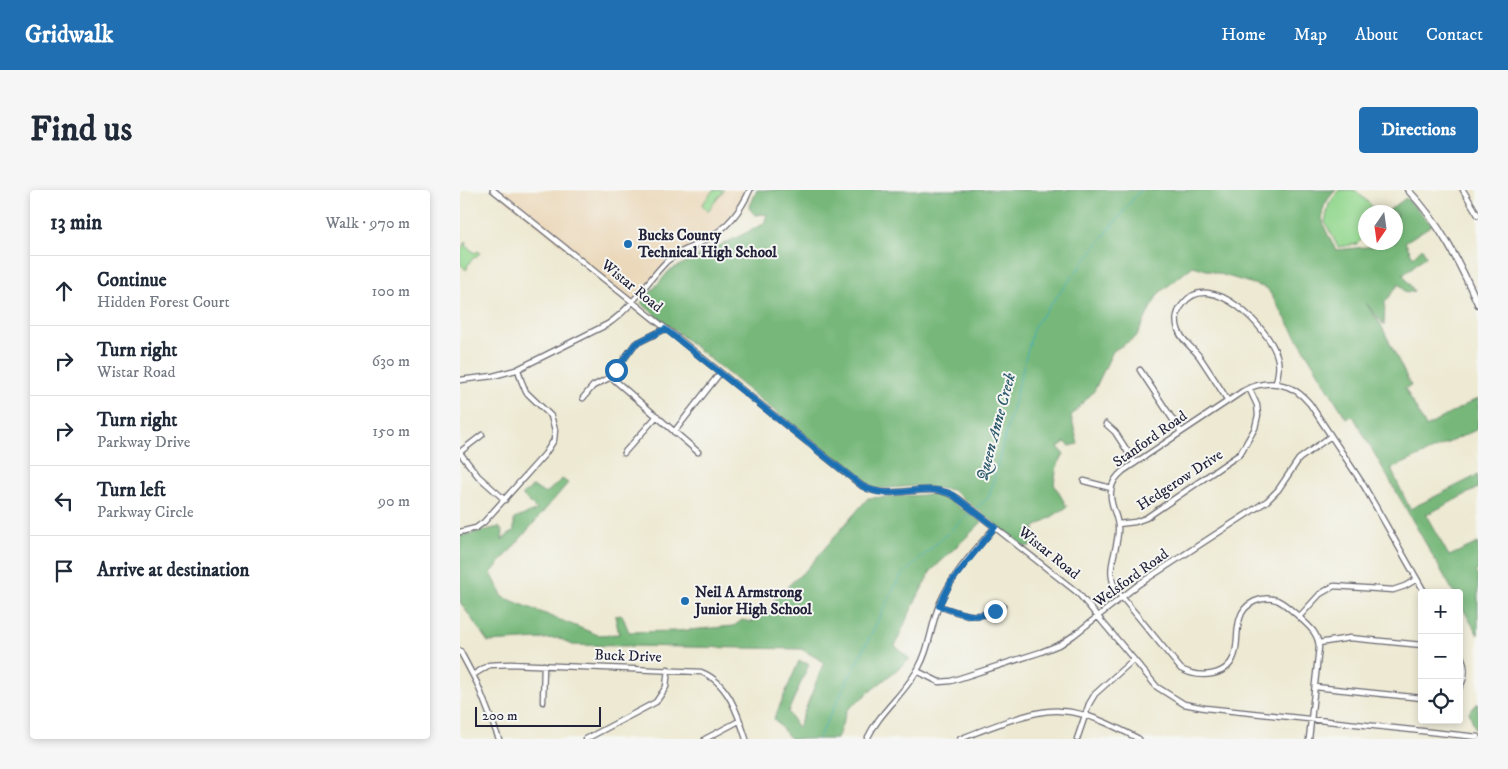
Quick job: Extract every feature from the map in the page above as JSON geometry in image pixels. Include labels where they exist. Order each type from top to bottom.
[{"type":"main road","points":[[1408,190],[1426,210],[1446,239],[1478,304]]},
{"type":"street","name":"Wistar Road","points":[[493,190],[842,471],[867,489],[887,494],[928,489],[940,490],[953,495],[968,506],[1078,593],[1157,687],[1184,704],[1204,708],[1478,737]]},
{"type":"street","points":[[460,380],[493,376],[518,369],[608,324],[633,303],[667,261],[711,237],[727,224],[737,213],[750,190]]},
{"type":"street","points":[[1463,190],[1478,215]]},
{"type":"street","points":[[1228,401],[1199,357],[1182,338],[1178,330],[1177,318],[1179,309],[1194,294],[1206,292],[1221,296],[1256,323],[1274,348],[1278,358],[1276,383],[1294,389],[1305,398],[1364,486],[1423,589]]},
{"type":"street","points":[[582,398],[593,386],[612,377],[635,344],[665,329]]},
{"type":"street","points":[[460,532],[479,526],[505,500],[549,449],[555,434],[551,416],[526,392],[520,380],[518,369]]},
{"type":"street","points":[[1140,370],[1181,432]]},
{"type":"street","points":[[674,432],[720,373]]},
{"type":"street","points":[[612,377],[698,452]]},
{"type":"street","name":"Stanford Road","points":[[1276,383],[1258,384],[1249,388],[1135,463],[1117,477],[1111,488],[1112,503],[1118,524],[1111,574],[1115,587],[1179,667],[1193,674],[1217,673],[1227,668],[1235,653],[1240,618],[1243,611],[1251,603],[1261,599],[1275,600],[1284,604],[1315,633],[1319,643]]},
{"type":"street","name":"Hedgerow Drive","points":[[1118,524],[1139,522],[1238,457],[1255,428],[1258,415],[1258,405],[1249,388]]},
{"type":"street","points":[[624,453],[657,416]]},
{"type":"street","points":[[1106,424],[1115,432],[1135,463]]},
{"type":"street","points":[[482,435],[460,453],[478,476],[505,500]]},
{"type":"street","name":"Welsford Road","points":[[917,672],[939,682],[951,681],[1050,648],[1074,636],[1139,584],[1267,501],[1278,490],[1299,459],[1331,436]]},
{"type":"street","points":[[1084,481],[1111,488]]},
{"type":"street","points":[[867,739],[882,714],[917,672],[926,652],[939,606],[951,582],[995,527]]},
{"type":"street","points":[[1299,617],[1320,594],[1329,588],[1343,585],[1393,590],[1417,579]]},
{"type":"street","points":[[939,606],[978,617],[988,615],[1003,606]]},
{"type":"street","points":[[1309,739],[1319,643],[1350,638],[1418,646]]},
{"type":"street","points":[[460,651],[474,675],[499,739]]},
{"type":"street","points":[[1077,739],[1095,694],[1133,660]]},
{"type":"street","points":[[1463,661],[1465,672],[1463,677]]},
{"type":"street","name":"Buck Drive","points":[[474,675],[485,667],[496,664],[701,672],[718,681],[727,693],[746,739]]},
{"type":"street","points":[[542,702],[544,666]]},
{"type":"street","points":[[586,739],[656,702],[666,687],[668,670]]},
{"type":"street","points":[[1315,687],[1418,698]]},
{"type":"street","points":[[960,739],[1043,712],[1060,711],[1085,715],[1139,739]]},
{"type":"street","points":[[706,739],[739,721]]},
{"type":"shaded area","name":"Bucks County Technical High School","points":[[493,190],[750,190],[742,205],[717,233],[667,261],[633,303]]},
{"type":"green space","points":[[713,190],[724,190],[708,211],[702,205]]},
{"type":"green space","points":[[757,190],[1336,190],[1324,206],[1322,219],[1336,250],[1358,248],[1358,250],[1403,250],[1403,205],[1396,205],[1406,198],[1432,225],[1405,242],[1413,257],[1422,248],[1426,256],[1403,275],[1414,291],[1406,293],[1399,284],[1385,302],[1384,325],[1366,303],[1381,325],[1411,386],[1405,388],[1426,427],[1478,398],[1478,429],[1391,469],[1410,509],[1478,475],[1478,488],[1426,515],[1449,556],[1478,543],[1478,570],[1475,572],[1478,576],[1478,635],[1463,609],[1463,589],[1452,589],[1353,416],[1346,418],[1267,288],[1193,266],[1158,294],[1136,337],[1113,351],[1094,391],[1071,416],[1078,444],[1070,446],[1065,442],[1058,447],[1064,454],[1057,466],[1054,484],[1067,507],[1034,528],[1037,544],[1025,547],[952,490],[915,486],[875,489],[788,422],[641,303],[670,270],[764,224],[767,214],[755,215],[749,208]]},
{"type":"green space","points":[[1339,190],[1355,190],[1371,205],[1358,205],[1357,244],[1338,247],[1325,222],[1329,204]]},
{"type":"green space","points":[[465,242],[467,243],[466,246],[475,253],[478,251],[480,253],[475,256],[466,270],[460,264],[460,251]]},
{"type":"green space","points":[[562,479],[568,483],[491,573],[503,597],[598,635],[619,634],[615,616],[622,615],[629,632],[677,631],[734,626],[742,620],[751,622],[770,612],[776,597],[784,594],[789,585],[806,570],[868,498],[939,494],[982,522],[930,572],[895,646],[910,659],[847,710],[837,739],[791,739],[774,719],[799,661],[809,664],[788,712],[798,728],[824,662],[801,649],[572,645],[559,638],[488,642],[460,602],[460,536],[499,527],[503,532],[502,540],[514,530],[514,519],[537,510],[522,495],[533,486],[545,494]]},
{"type":"green space","points":[[1478,703],[1478,732],[1469,712]]},
{"type":"waterway","name":"Queen Anne Creek","points":[[975,509],[989,497],[1034,326],[1140,190]]},
{"type":"waterway","name":"Queen Anne Creek","points":[[818,739],[900,577],[972,511]]},
{"type":"place","name":"Bucks County Technical High School","points":[[628,244]]},
{"type":"place","name":"Neil A Armstrong Junior High School","points":[[685,601]]},
{"type":"route","points":[[616,370],[635,344],[665,329],[862,486],[872,491],[887,494],[933,489],[946,491],[953,495],[995,527],[951,582],[939,606],[978,617],[995,611]]}]
